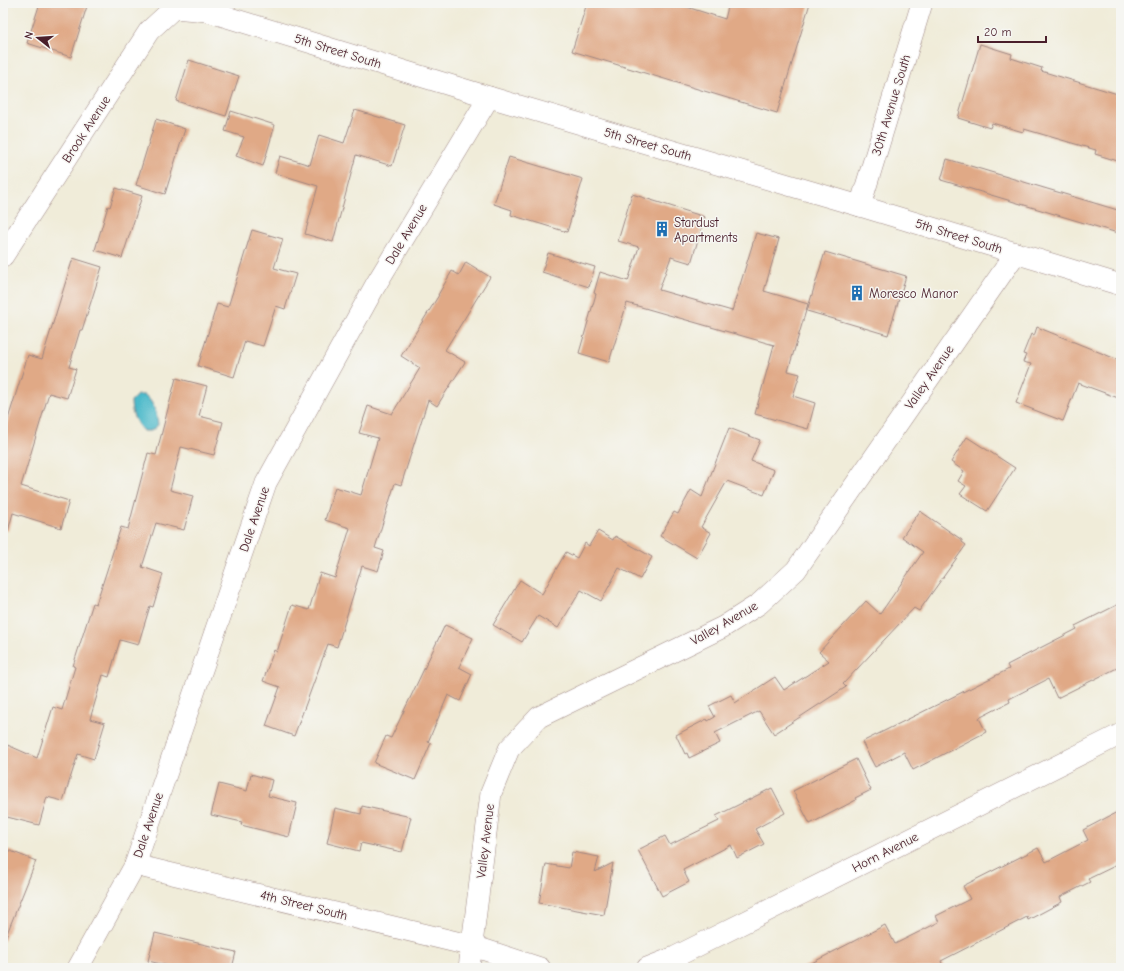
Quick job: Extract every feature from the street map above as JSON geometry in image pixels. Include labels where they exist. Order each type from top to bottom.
[{"type":"street","name":"30th Avenue South","points":[[860,206],[922,3]]},
{"type":"street","name":"5th Street South","points":[[174,8],[207,11],[489,97],[860,206],[1121,285]]},
{"type":"street","name":"Brook Avenue","points":[[3,256],[149,31],[174,8]]},
{"type":"street","name":"Dale Avenue","points":[[78,968],[135,865],[266,483],[375,286],[489,97]]},
{"type":"street","name":"Valley Avenue","points":[[469,968],[473,946],[491,793],[509,749],[539,717],[723,627],[759,604],[796,570],[1016,253]]},
{"type":"street","name":"Horn Avenue","points":[[647,968],[689,950],[1121,734]]},
{"type":"street","name":"4th Street South","points":[[135,865],[473,946]]},
{"type":"street","points":[[473,946],[540,968]]},
{"type":"water","points":[[137,395],[145,395],[151,401],[154,408],[158,425],[151,431],[143,431],[134,417],[131,401]]},
{"type":"building","points":[[40,3],[88,3],[71,57],[27,43]]},
{"type":"building","points":[[587,3],[674,3],[725,19],[729,3],[810,3],[777,113],[572,51]]},
{"type":"building","points":[[980,44],[1012,54],[1011,58],[1042,68],[1041,71],[1121,95],[1121,162],[1095,154],[1096,150],[1024,129],[1023,132],[992,123],[990,128],[958,118]]},
{"type":"building","points":[[189,60],[239,76],[226,116],[176,101]]},
{"type":"building","points":[[355,110],[405,125],[392,166],[356,155],[333,242],[305,234],[318,186],[275,173],[280,156],[310,165],[319,135],[344,143]]},
{"type":"building","points":[[231,111],[275,125],[263,166],[236,156],[244,137],[225,131]]},
{"type":"building","points":[[156,119],[185,129],[165,194],[136,185]]},
{"type":"building","points":[[509,157],[583,179],[567,232],[511,215],[512,210],[494,204]]},
{"type":"building","points":[[947,159],[1121,211],[1121,234],[941,180]]},
{"type":"building","points":[[116,188],[142,196],[122,258],[95,250],[108,206],[110,207]]},
{"type":"building","points":[[632,194],[705,217],[691,263],[671,257],[659,290],[732,311],[756,233],[779,239],[764,291],[808,304],[788,371],[800,374],[793,396],[815,403],[808,429],[755,414],[774,345],[627,303],[609,362],[579,353],[596,294],[594,293],[600,272],[628,281],[639,247],[618,241]]},
{"type":"building","points":[[252,230],[283,239],[274,268],[296,274],[285,309],[276,306],[263,346],[245,341],[234,377],[198,366],[217,304],[228,307]]},
{"type":"building","name":"Moresco Manor","points":[[825,252],[906,276],[888,335],[807,311]]},
{"type":"building","points":[[548,253],[595,267],[589,287],[542,272]]},
{"type":"building","points":[[73,258],[102,267],[69,367],[76,369],[67,398],[49,393],[21,486],[69,501],[61,528],[13,513],[8,531],[3,530],[3,435],[28,355],[42,359]]},
{"type":"building","points":[[466,262],[490,277],[445,350],[465,362],[437,406],[428,400],[401,485],[395,483],[375,548],[384,551],[378,571],[362,566],[337,647],[328,644],[294,736],[266,726],[280,687],[263,681],[274,650],[277,652],[292,605],[309,610],[320,573],[335,578],[350,528],[325,520],[335,487],[361,495],[378,438],[359,433],[368,406],[392,414],[420,368],[401,356],[439,295],[452,271],[459,275]]},
{"type":"building","points":[[1037,327],[1121,361],[1121,399],[1078,383],[1063,421],[1016,403],[1031,364],[1023,362],[1026,355],[1023,354],[1031,334],[1034,336]]},
{"type":"building","points":[[176,378],[207,386],[199,416],[223,422],[214,455],[181,447],[170,490],[193,496],[184,530],[156,523],[142,567],[163,574],[153,607],[150,606],[138,645],[120,640],[109,677],[103,675],[90,719],[105,723],[94,759],[78,754],[63,801],[47,797],[39,825],[3,816],[3,743],[37,758],[53,707],[62,710],[75,667],[73,666],[93,603],[96,604],[121,527],[128,529],[148,453],[156,455]]},
{"type":"building","points":[[729,428],[760,440],[751,461],[774,470],[764,495],[727,481],[701,527],[711,533],[697,558],[660,536],[674,512],[678,514],[691,490],[702,497]]},
{"type":"building","points":[[967,437],[1015,468],[987,511],[960,494],[966,486],[958,481],[964,471],[951,462]]},
{"type":"building","points":[[920,511],[962,540],[962,542],[966,545],[919,611],[914,608],[843,684],[846,687],[774,734],[759,711],[715,733],[720,743],[689,758],[687,753],[685,754],[676,735],[707,719],[708,721],[715,717],[709,706],[731,695],[735,703],[775,677],[784,690],[829,661],[819,652],[866,601],[880,614],[923,552],[902,537]]},
{"type":"building","points":[[598,531],[613,540],[615,536],[652,557],[640,579],[619,568],[601,601],[581,590],[558,628],[538,616],[522,642],[493,625],[520,580],[542,594],[566,552],[577,558],[585,543],[589,546]]},
{"type":"building","points":[[1121,603],[1121,666],[1057,698],[1048,679],[1009,699],[1010,702],[979,718],[986,732],[913,770],[904,752],[875,767],[862,742],[1009,669],[1007,665],[1077,629],[1075,626]]},
{"type":"building","points":[[445,625],[473,638],[459,667],[472,674],[460,701],[448,695],[428,742],[431,743],[415,780],[374,763],[386,736],[391,738]]},
{"type":"building","points":[[856,759],[871,790],[855,798],[856,800],[810,824],[793,791]]},
{"type":"building","points":[[251,774],[272,780],[268,796],[297,803],[289,837],[241,825],[242,822],[211,815],[219,784],[247,791]]},
{"type":"building","points":[[772,788],[785,813],[755,829],[764,844],[737,858],[731,845],[683,870],[689,882],[662,896],[638,850],[665,836],[670,845],[719,821],[716,816]]},
{"type":"building","points":[[362,806],[411,817],[402,852],[361,843],[359,851],[327,843],[335,808],[361,814]]},
{"type":"building","points":[[1121,810],[1121,863],[1088,879],[1090,882],[1060,897],[1062,902],[1028,920],[1027,917],[941,961],[944,968],[802,968],[885,925],[895,944],[939,922],[936,916],[970,899],[963,886],[1038,848],[1046,862],[1088,840],[1083,830]]},
{"type":"building","points":[[3,848],[36,861],[4,941],[3,941]]},
{"type":"building","points":[[572,852],[599,857],[595,872],[613,863],[604,915],[539,903],[546,864],[569,868]]},
{"type":"building","points":[[155,933],[236,952],[232,968],[178,968],[148,961]]},
{"type":"place","name":"Stardust Apartments","points":[[662,229]]},
{"type":"place","name":"Moresco Manor","points":[[857,293]]}]
